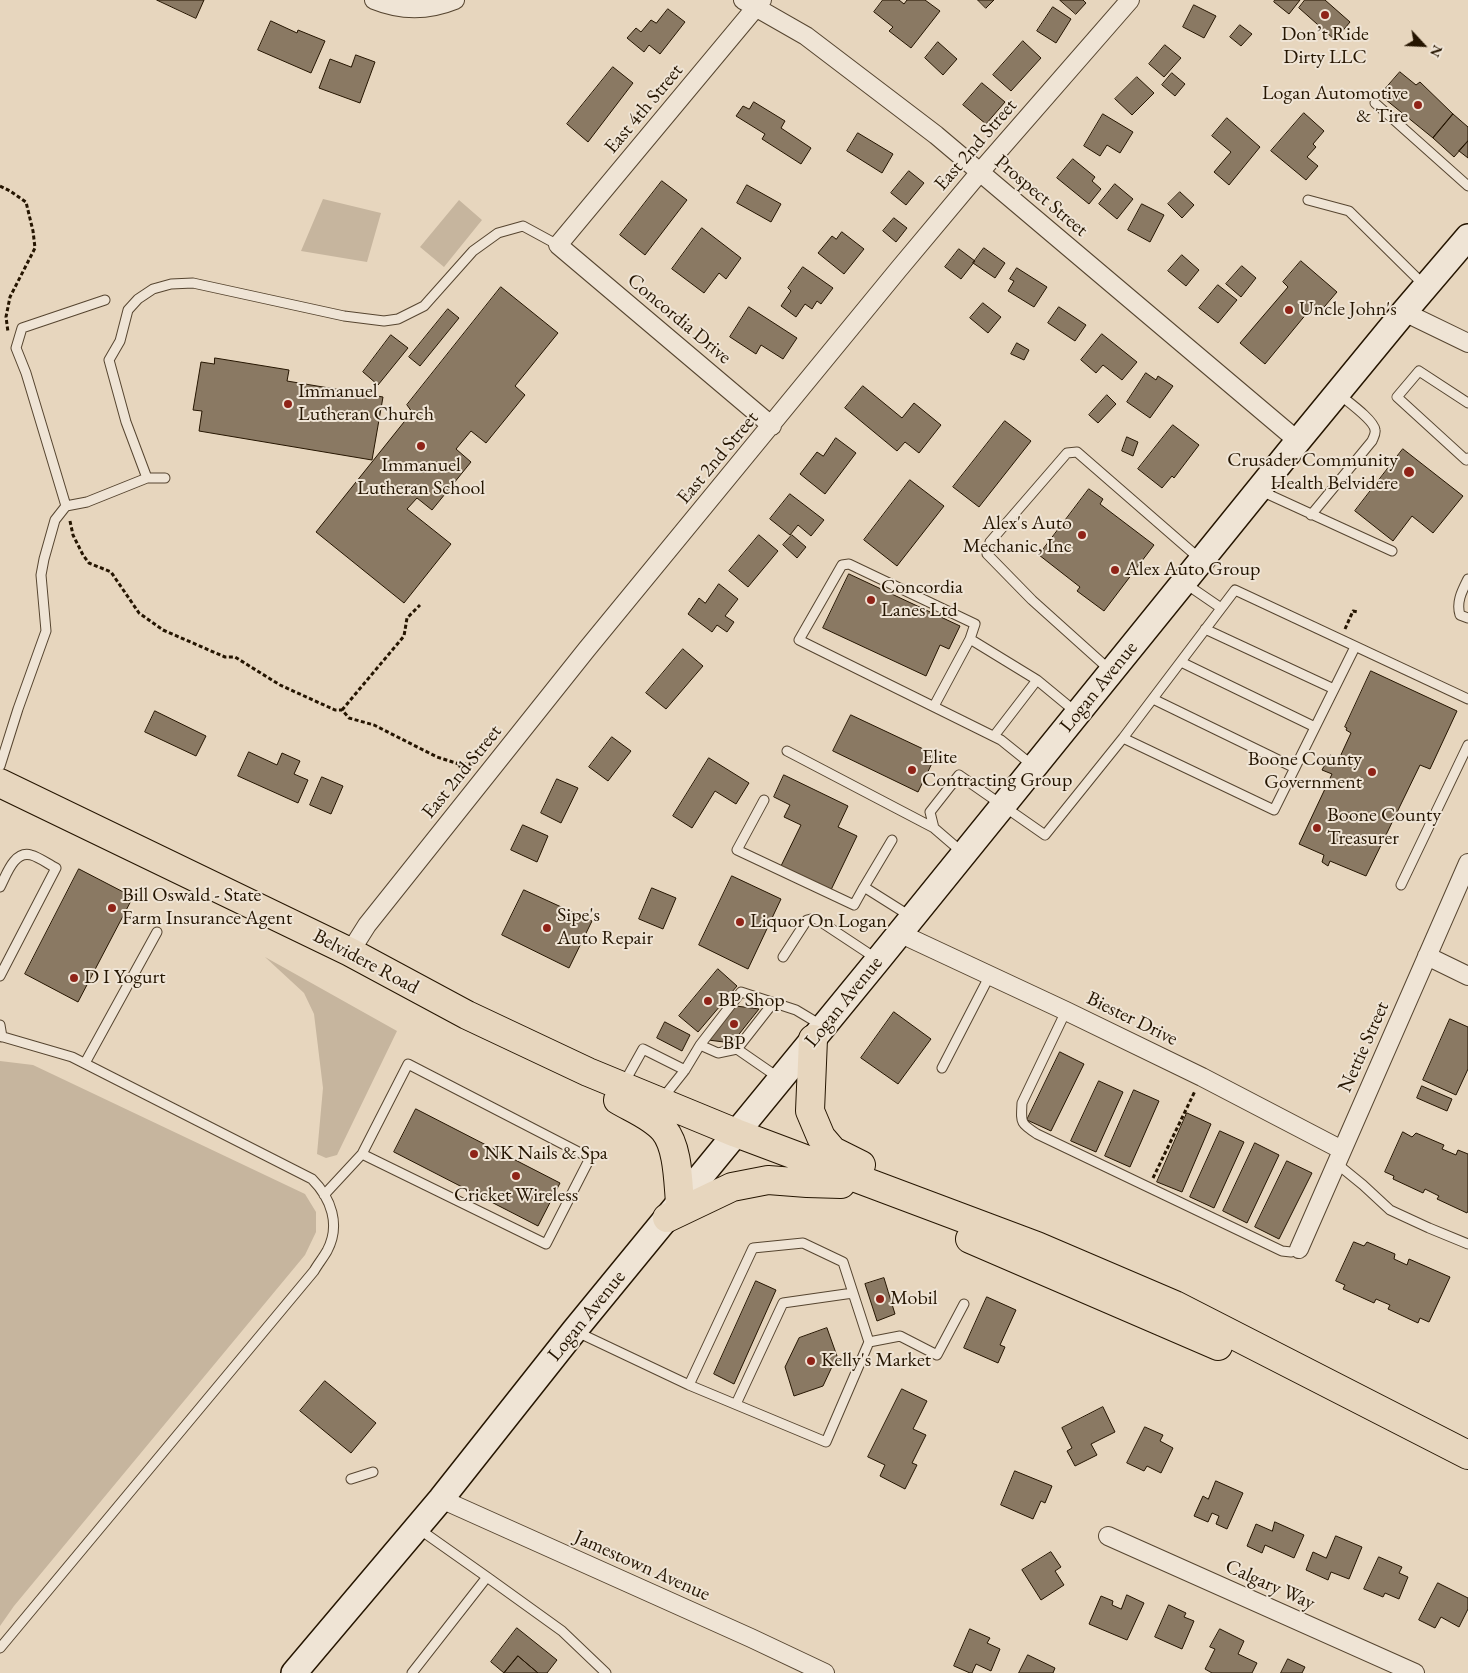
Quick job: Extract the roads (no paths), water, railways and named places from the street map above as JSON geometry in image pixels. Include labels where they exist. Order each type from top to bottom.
[{"type":"main road","name":"Logan Avenue","points":[[294,1673],[441,1499],[574,1331],[906,926],[1258,490],[1468,237]]},
{"type":"main road","name":"Belvidere Road","points":[[0,783],[350,952],[467,1016],[622,1086],[736,1132]]},
{"type":"main road","points":[[818,1033],[810,1111],[821,1136],[832,1151],[890,1180],[916,1200]]},
{"type":"main road","points":[[546,1052],[581,1081],[647,1116],[665,1130],[675,1154],[673,1210],[732,1187],[768,1180],[841,1184]]},
{"type":"main road","points":[[736,1132],[1037,1246],[1175,1305],[1468,1455]]},
{"type":"main road","points":[[736,1132],[841,1184],[1433,1438]]},
{"type":"street","points":[[374,0],[411,9],[439,6],[455,0]]},
{"type":"street","name":"East 2nd Street","points":[[350,952],[367,925],[583,654],[980,172],[1130,0]]},
{"type":"street","name":"Prospect Street","points":[[754,2],[806,36],[936,135],[1298,441]]},
{"type":"street","name":"East 4th Street","points":[[558,245],[754,2]]},
{"type":"street","name":"Concordia Drive","points":[[558,245],[772,426]]},
{"type":"street","points":[[1404,312],[1468,343]]},
{"type":"street","name":"Nettie Street","points":[[1299,1249],[1468,863]]},
{"type":"street","name":"Biester Drive","points":[[906,926],[990,975],[1202,1077],[1339,1157]]},
{"type":"street","points":[[1427,956],[1468,976]]},
{"type":"street","name":"Jamestown Avenue","points":[[441,1499],[825,1673]]},
{"type":"street","name":"Calgary Way","points":[[1108,1536],[1415,1673]]},
{"type":"lane","points":[[1375,103],[1468,186]]},
{"type":"lane","points":[[1308,200],[1349,211],[1426,287]]},
{"type":"lane","points":[[147,478],[126,422],[109,360],[120,340],[128,310],[138,299],[153,289],[171,284],[193,283],[344,316],[384,321],[398,319],[424,306],[473,251],[498,233],[523,226],[558,245]]},
{"type":"lane","points":[[66,506],[26,373],[16,348],[22,328],[105,300]]},
{"type":"lane","points":[[1468,404],[1419,371],[1398,397],[1466,460],[1468,458]]},
{"type":"lane","points":[[1311,514],[1372,442],[1375,435],[1375,429],[1370,421],[1338,393]]},
{"type":"lane","points":[[1112,671],[1032,600],[987,554],[990,542],[1067,453],[1077,452],[1202,560]]},
{"type":"lane","points":[[0,766],[46,631],[41,576],[55,520],[66,506],[87,502],[147,478],[165,478]]},
{"type":"lane","points":[[1258,490],[1392,552]]},
{"type":"lane","points":[[934,706],[970,639],[975,624],[849,564],[842,566],[799,640],[1002,740],[1034,767]]},
{"type":"lane","points":[[1468,579],[1461,593],[1458,607],[1460,615],[1468,618]]},
{"type":"lane","points":[[1184,582],[1221,608]]},
{"type":"lane","points":[[934,828],[930,812],[959,775],[1045,835],[1124,738],[1236,590],[1468,699]]},
{"type":"lane","points":[[1205,629],[1334,689]]},
{"type":"lane","points":[[970,639],[1037,680],[1078,713]]},
{"type":"lane","points":[[1124,738],[1274,810],[1355,647]]},
{"type":"lane","points":[[1181,662],[1315,727]]},
{"type":"lane","points":[[994,736],[1037,680]]},
{"type":"lane","points":[[1153,699],[1295,768]]},
{"type":"lane","points":[[1401,884],[1468,745]]},
{"type":"lane","points":[[787,751],[934,828],[964,854]]},
{"type":"lane","points":[[764,800],[737,850],[854,905],[892,840]]},
{"type":"lane","points":[[0,888],[12,863],[18,856],[24,854],[31,855],[56,868],[3,961],[0,976]]},
{"type":"lane","points":[[864,887],[906,926]]},
{"type":"lane","points":[[782,958],[807,920],[816,918],[878,960]]},
{"type":"lane","points":[[85,1063],[157,932]]},
{"type":"lane","points":[[942,1068],[990,975]]},
{"type":"lane","points":[[660,1101],[685,1070],[700,1044],[741,992],[796,1010],[818,1033]]},
{"type":"lane","points":[[700,1044],[718,1053],[737,1049],[773,1003]]},
{"type":"lane","points":[[1066,1011],[1022,1103],[1021,1120],[1026,1127],[1037,1134],[1282,1251],[1291,1252],[1299,1249]]},
{"type":"lane","points":[[0,1024],[1,1036],[72,1057],[312,1179],[330,1204],[334,1220],[328,1250],[314,1271],[0,1648]]},
{"type":"lane","points":[[622,1086],[643,1049],[685,1070]]},
{"type":"lane","points":[[737,1049],[780,1079]]},
{"type":"lane","points":[[324,1195],[362,1154],[408,1064],[590,1158],[546,1244],[362,1154]]},
{"type":"lane","points":[[1339,1157],[1390,1210],[1468,1244]]},
{"type":"lane","points":[[574,1331],[689,1385],[826,1442],[869,1342],[844,1262],[803,1243],[752,1248],[689,1385]]},
{"type":"lane","points":[[736,1404],[783,1303],[853,1293]]},
{"type":"lane","points":[[869,1342],[900,1336],[936,1355],[964,1304]]},
{"type":"lane","points":[[351,1479],[373,1472]]},
{"type":"lane","points":[[417,1527],[562,1631],[606,1673]]},
{"type":"lane","points":[[412,1673],[487,1577]]},
{"type":"place","name":"Don’t Ride Dirty LLC","points":[[1325,15]]},
{"type":"place","name":"Logan Automotive & Tire","points":[[1418,105]]},
{"type":"place","name":"Uncle John's","points":[[1289,310]]},
{"type":"place","name":"Immanuel Lutheran Church","points":[[288,404]]},
{"type":"place","name":"Immanuel Lutheran School","points":[[421,446]]},
{"type":"place","name":"Crusader Community Health Belvidere","points":[[1409,472]]},
{"type":"place","name":"Alex's Auto Mechanic, Inc","points":[[1082,535]]},
{"type":"place","name":"Alex Auto Group","points":[[1115,570]]},
{"type":"place","name":"Concordia Lanes Ltd","points":[[871,600]]},
{"type":"place","name":"Elite Contracting Group","points":[[912,770]]},
{"type":"place","name":"Boone County Government","points":[[1372,772]]},
{"type":"place","name":"Boone County Treasurer","points":[[1317,828]]},
{"type":"place","name":"Bill Oswald - State Farm Insurance Agent","points":[[112,908]]},
{"type":"place","name":"Liquor On Logan","points":[[740,922]]},
{"type":"place","name":"Sipe's Auto Repair","points":[[547,928]]},
{"type":"place","name":"D I Yogurt","points":[[74,978]]},
{"type":"place","name":"BP Shop","points":[[708,1001]]},
{"type":"place","name":"BP","points":[[734,1024]]},
{"type":"place","name":"NK Nails & Spa","points":[[474,1154]]},
{"type":"place","name":"Cricket Wireless","points":[[516,1176]]},
{"type":"place","name":"Mobil","points":[[880,1299]]},
{"type":"place","name":"Kelly's Market","points":[[811,1361]]}]
